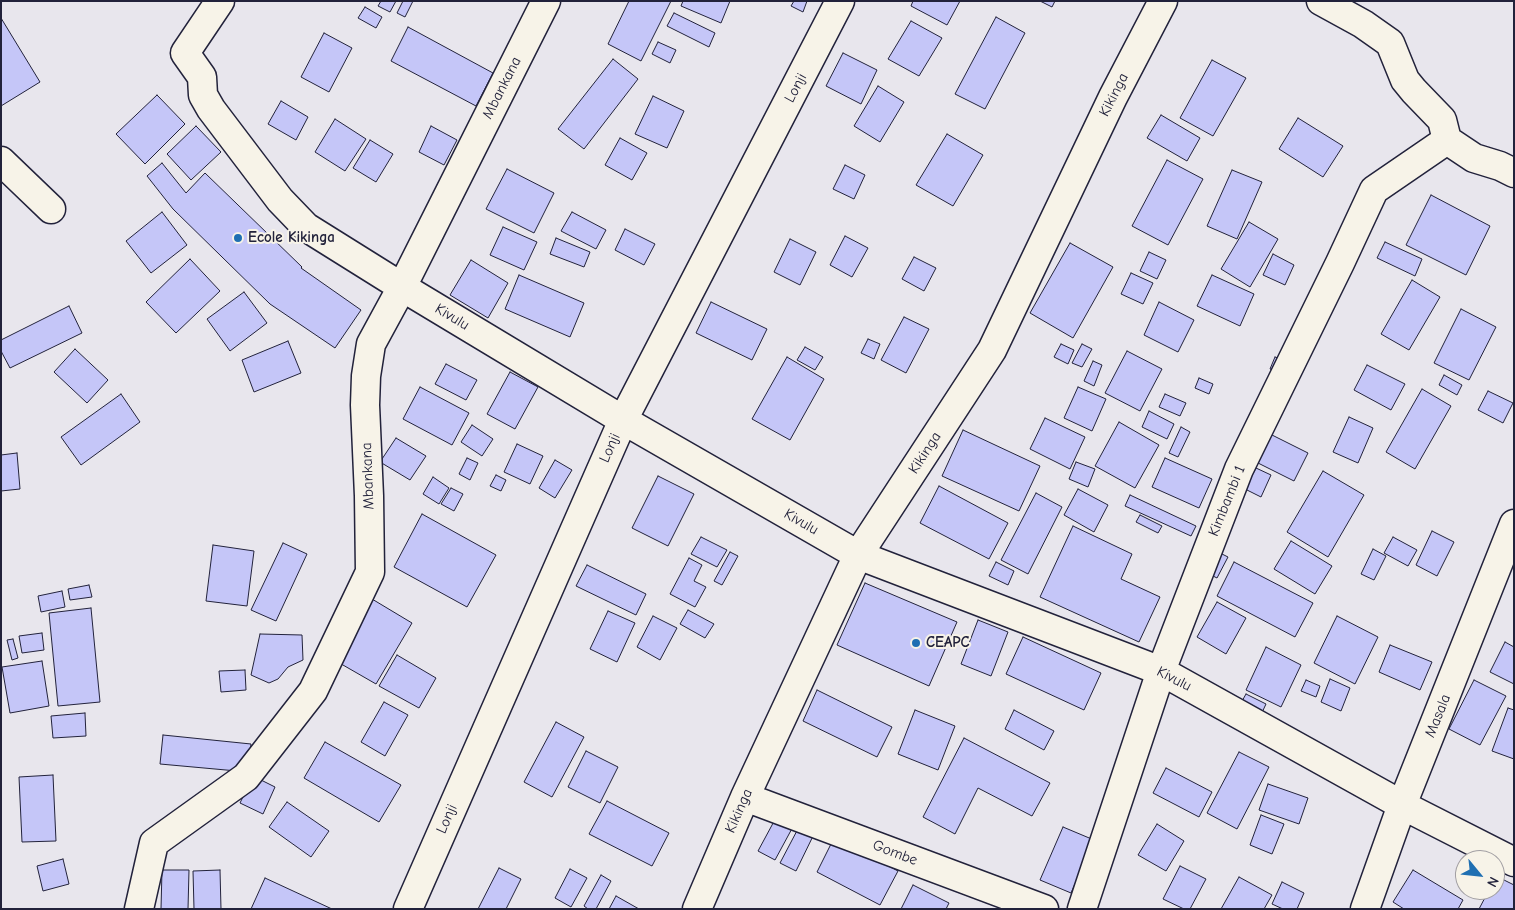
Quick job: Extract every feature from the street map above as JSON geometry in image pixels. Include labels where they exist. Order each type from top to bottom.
[{"type":"street","name":"Kivulu","points":[[220,1],[185,53],[202,77],[203,96],[207,102],[280,200],[306,227],[622,420],[858,555],[1161,671],[1402,805],[1514,862]]},
{"type":"street","name":"Mbankana","points":[[139,909],[154,843],[246,777],[312,691],[370,572],[365,405],[366,376],[371,344],[402,287],[546,1]]},
{"type":"street","name":"Lonji","points":[[408,909],[622,420],[840,1]]},
{"type":"street","name":"Kikinga","points":[[698,909],[745,797],[858,555],[992,350],[1113,97],[1163,1]]},
{"type":"street","points":[[1321,1],[1363,24],[1390,42],[1405,80],[1442,120],[1447,140],[1474,158],[1500,166],[1514,173]]},
{"type":"street","name":"Kimbambi 1","points":[[1082,909],[1161,671],[1239,469],[1374,190],[1447,140]]},
{"type":"street","points":[[1,161],[51,209]]},
{"type":"street","name":"Masala","points":[[1365,909],[1402,805],[1514,524]]},
{"type":"street","name":"Gombe","points":[[745,797],[1044,909]]},
{"type":"building","points":[[381,1],[396,1],[390,12],[378,6]]},
{"type":"building","points":[[403,1],[413,1],[405,17],[397,13]]},
{"type":"building","points":[[629,1],[671,1],[641,61],[608,44]]},
{"type":"building","points":[[683,1],[730,1],[721,23],[681,6]]},
{"type":"building","points":[[794,1],[807,1],[803,12],[791,6]]},
{"type":"building","points":[[913,1],[960,1],[947,25],[911,6]]},
{"type":"building","points":[[1040,1],[1055,1],[1052,7]]},
{"type":"building","points":[[365,7],[382,17],[376,28],[358,18]]},
{"type":"building","points":[[674,13],[715,33],[709,47],[667,26]]},
{"type":"building","points":[[996,17],[1025,33],[985,109],[955,94]]},
{"type":"building","points":[[1,18],[40,82],[1,106]]},
{"type":"building","points":[[911,21],[942,38],[919,76],[888,59]]},
{"type":"building","points":[[408,27],[493,73],[476,106],[391,61]]},
{"type":"building","points":[[324,33],[352,48],[329,92],[301,77]]},
{"type":"building","points":[[658,42],[676,50],[670,63],[652,54]]},
{"type":"building","points":[[843,53],[877,70],[861,104],[826,86]]},
{"type":"building","points":[[613,59],[638,79],[584,149],[558,129]]},
{"type":"building","points":[[1212,60],[1246,78],[1213,136],[1180,118]]},
{"type":"building","points":[[878,86],[904,102],[880,142],[854,126]]},
{"type":"building","points":[[157,95],[185,124],[145,164],[116,134]]},
{"type":"building","points":[[653,96],[684,111],[667,148],[635,134]]},
{"type":"building","points":[[281,101],[308,117],[296,140],[268,124]]},
{"type":"building","points":[[1161,115],[1200,138],[1187,161],[1147,138]]},
{"type":"building","points":[[1298,118],[1343,146],[1323,177],[1279,149]]},
{"type":"building","points":[[335,119],[366,139],[345,171],[315,152]]},
{"type":"building","points":[[196,126],[221,152],[191,180],[167,154]]},
{"type":"building","points":[[431,126],[457,140],[444,165],[419,152]]},
{"type":"building","points":[[947,134],[983,155],[953,206],[916,185]]},
{"type":"building","points":[[620,138],[647,153],[632,180],[605,165]]},
{"type":"building","points":[[370,140],[393,154],[376,182],[353,168]]},
{"type":"building","points":[[1167,160],[1203,179],[1168,245],[1132,226]]},
{"type":"building","name":"Ecole Kikinga","points":[[162,163],[186,193],[205,173],[301,268],[361,310],[335,348],[270,304],[173,209],[147,176]]},
{"type":"building","points":[[845,165],[865,175],[854,199],[833,189]]},
{"type":"building","points":[[507,169],[554,193],[534,233],[486,209]]},
{"type":"building","points":[[1232,170],[1262,182],[1237,239],[1207,226]]},
{"type":"building","points":[[1431,195],[1490,226],[1466,275],[1406,245]]},
{"type":"building","points":[[162,212],[187,245],[151,273],[126,241]]},
{"type":"building","points":[[572,212],[606,230],[596,249],[561,231]]},
{"type":"building","points":[[1249,222],[1278,239],[1250,287],[1221,269]]},
{"type":"building","points":[[503,227],[537,242],[524,270],[490,255]]},
{"type":"building","points":[[625,229],[655,244],[644,265],[615,250]]},
{"type":"building","points":[[845,236],[868,248],[852,277],[830,265]]},
{"type":"building","points":[[556,238],[590,252],[584,267],[550,254]]},
{"type":"building","points":[[790,239],[816,252],[800,285],[774,272]]},
{"type":"building","points":[[1385,242],[1422,259],[1415,276],[1377,258]]},
{"type":"building","points":[[1070,243],[1113,267],[1073,338],[1030,313]]},
{"type":"building","points":[[1149,252],[1166,260],[1157,279],[1140,271]]},
{"type":"building","points":[[1273,254],[1294,265],[1285,285],[1263,275]]},
{"type":"building","points":[[914,257],[936,268],[924,291],[902,279]]},
{"type":"building","points":[[190,259],[220,291],[176,333],[146,302]]},
{"type":"building","points":[[471,260],[508,283],[488,318],[450,295]]},
{"type":"building","points":[[1131,273],[1153,283],[1143,304],[1121,294]]},
{"type":"building","points":[[519,275],[584,303],[570,337],[505,309]]},
{"type":"building","points":[[1212,275],[1254,294],[1240,326],[1197,306]]},
{"type":"building","points":[[1412,280],[1440,297],[1409,350],[1381,334]]},
{"type":"building","points":[[244,292],[267,323],[230,351],[207,319]]},
{"type":"building","points":[[711,302],[767,329],[752,360],[696,333]]},
{"type":"building","points":[[1159,302],[1194,320],[1178,352],[1144,335]]},
{"type":"building","points":[[69,306],[82,333],[10,368],[1,351],[1,340]]},
{"type":"building","points":[[1461,309],[1496,327],[1469,380],[1434,363]]},
{"type":"building","points":[[904,317],[929,329],[906,373],[881,360]]},
{"type":"building","points":[[868,339],[880,344],[874,359],[861,353]]},
{"type":"building","points":[[288,341],[301,373],[254,392],[242,360]]},
{"type":"building","points":[[1061,344],[1074,350],[1068,364],[1054,357]]},
{"type":"building","points":[[1082,344],[1092,349],[1082,367],[1072,363]]},
{"type":"building","points":[[805,347],[823,357],[815,370],[797,360]]},
{"type":"building","points":[[75,349],[108,380],[87,403],[54,372]]},
{"type":"building","points":[[1127,351],[1162,369],[1140,411],[1105,393]]},
{"type":"building","points":[[787,357],[824,379],[790,440],[752,419]]},
{"type":"building","points":[[1275,357],[1283,360],[1279,373],[1270,369]]},
{"type":"building","points":[[1093,361],[1102,365],[1094,386],[1084,381]]},
{"type":"building","points":[[446,364],[477,380],[466,400],[435,384]]},
{"type":"building","points":[[1367,365],[1405,384],[1391,410],[1354,390]]},
{"type":"building","points":[[510,372],[538,387],[515,429],[487,414]]},
{"type":"building","points":[[1444,375],[1462,385],[1457,395],[1439,385]]},
{"type":"building","points":[[1199,378],[1213,384],[1209,394],[1195,388]]},
{"type":"building","points":[[420,387],[469,413],[452,445],[403,419]]},
{"type":"building","points":[[1078,387],[1106,399],[1092,431],[1064,418]]},
{"type":"building","points":[[1422,389],[1451,406],[1415,469],[1386,452]]},
{"type":"building","points":[[1488,391],[1513,403],[1503,423],[1478,410]]},
{"type":"building","points":[[121,394],[140,422],[81,465],[61,437]]},
{"type":"building","points":[[1165,394],[1186,403],[1180,416],[1159,407]]},
{"type":"building","points":[[1149,411],[1174,424],[1167,439],[1142,427]]},
{"type":"building","points":[[1349,417],[1373,428],[1358,463],[1333,452]]},
{"type":"building","points":[[1045,418],[1085,437],[1070,469],[1030,449]]},
{"type":"building","points":[[1119,422],[1159,445],[1135,488],[1095,466]]},
{"type":"building","points":[[472,425],[493,439],[482,456],[461,442]]},
{"type":"building","points":[[1181,427],[1190,432],[1178,457],[1169,453]]},
{"type":"building","points":[[963,430],[1040,466],[1019,511],[942,476]]},
{"type":"building","points":[[1266,432],[1308,453],[1294,481],[1252,460]]},
{"type":"building","points":[[396,438],[426,456],[410,480],[380,462]]},
{"type":"building","points":[[517,444],[543,456],[530,484],[504,472]]},
{"type":"building","points":[[17,453],[20,489],[1,491],[1,455]]},
{"type":"building","points":[[467,458],[478,463],[470,480],[459,474]]},
{"type":"building","points":[[1165,458],[1212,479],[1199,508],[1152,487]]},
{"type":"building","points":[[555,460],[572,470],[555,498],[539,488]]},
{"type":"building","points":[[1076,462],[1095,469],[1088,487],[1069,479]]},
{"type":"building","points":[[1256,468],[1271,475],[1261,497],[1245,489]]},
{"type":"building","points":[[1323,471],[1364,495],[1328,557],[1287,532]]},
{"type":"building","points":[[496,475],[506,480],[501,491],[490,486]]},
{"type":"building","points":[[658,476],[694,494],[668,546],[632,528]]},
{"type":"building","points":[[433,477],[449,488],[439,504],[423,494]]},
{"type":"building","points":[[939,486],[1008,523],[989,559],[920,523]]},
{"type":"building","points":[[451,488],[463,494],[454,511],[441,504]]},
{"type":"building","points":[[1078,489],[1108,505],[1094,532],[1064,515]]},
{"type":"building","points":[[1036,493],[1062,507],[1028,574],[1001,560]]},
{"type":"building","points":[[1130,495],[1196,526],[1191,536],[1125,506]]},
{"type":"building","points":[[422,514],[496,555],[467,607],[394,567]]},
{"type":"building","points":[[1140,515],[1162,526],[1158,533],[1136,522]]},
{"type":"building","points":[[1073,526],[1132,554],[1121,579],[1160,597],[1139,642],[1040,597]]},
{"type":"building","points":[[1432,531],[1454,542],[1437,576],[1416,565]]},
{"type":"building","points":[[701,537],[727,550],[717,567],[691,554]]},
{"type":"building","points":[[1393,537],[1417,550],[1408,566],[1384,553]]},
{"type":"building","points":[[1291,541],[1332,566],[1315,594],[1274,569]]},
{"type":"building","points":[[283,543],[307,554],[276,621],[251,610]]},
{"type":"building","points":[[213,545],[254,551],[247,606],[206,601]]},
{"type":"building","points":[[1373,549],[1386,556],[1374,580],[1361,574]]},
{"type":"building","points":[[730,552],[738,556],[722,585],[714,581]]},
{"type":"building","points":[[1220,553],[1228,557],[1217,578],[1209,574]]},
{"type":"building","points":[[689,558],[702,565],[694,581],[706,587],[695,607],[670,594]]},
{"type":"building","points":[[996,562],[1014,571],[1008,585],[989,576]]},
{"type":"building","points":[[1234,562],[1313,603],[1295,637],[1217,596]]},
{"type":"building","points":[[587,565],[646,594],[636,615],[576,586]]},
{"type":"building","points":[[865,583],[957,622],[929,686],[837,645]]},
{"type":"building","points":[[89,585],[92,597],[70,600],[68,589]]},
{"type":"building","points":[[62,591],[65,607],[41,612],[38,596]]},
{"type":"building","points":[[372,599],[412,623],[376,684],[336,661]]},
{"type":"building","points":[[1217,602],[1246,618],[1226,654],[1197,637]]},
{"type":"building","points":[[91,608],[100,702],[58,706],[49,613]]},
{"type":"building","points":[[688,610],[714,624],[705,638],[680,624]]},
{"type":"building","points":[[608,611],[635,623],[617,662],[590,649]]},
{"type":"building","points":[[653,616],[677,628],[660,660],[637,647]]},
{"type":"building","points":[[1337,616],[1378,637],[1355,684],[1314,663]]},
{"type":"building","points":[[978,620],[1008,632],[991,676],[961,664]]},
{"type":"building","points":[[42,633],[44,650],[22,653],[19,636]]},
{"type":"building","points":[[260,634],[302,635],[303,660],[288,667],[278,679],[269,683],[251,675]]},
{"type":"building","points":[[1023,637],[1101,673],[1084,710],[1006,674]]},
{"type":"building","points":[[13,639],[18,658],[12,660],[7,640]]},
{"type":"building","points":[[1505,642],[1514,647],[1514,684],[1490,672]]},
{"type":"building","points":[[1390,645],[1432,662],[1420,690],[1379,672]]},
{"type":"building","points":[[1266,647],[1301,665],[1281,707],[1246,690]]},
{"type":"building","points":[[397,655],[436,678],[419,708],[379,686]]},
{"type":"building","points":[[42,661],[49,706],[10,713],[2,667]]},
{"type":"building","points":[[245,670],[246,690],[221,692],[219,671]]},
{"type":"building","points":[[1330,679],[1350,688],[1341,711],[1321,702]]},
{"type":"building","points":[[1306,680],[1320,686],[1316,697],[1301,691]]},
{"type":"building","points":[[1474,680],[1506,696],[1480,745],[1449,729]]},
{"type":"building","points":[[817,690],[892,727],[877,757],[803,721]]},
{"type":"building","points":[[1246,694],[1266,704],[1258,721],[1237,710]]},
{"type":"building","points":[[384,702],[408,715],[385,756],[361,742]]},
{"type":"building","points":[[1508,708],[1514,710],[1514,759],[1492,751]]},
{"type":"building","points":[[915,710],[955,726],[938,770],[898,754]]},
{"type":"building","points":[[1014,710],[1054,731],[1044,750],[1005,729]]},
{"type":"building","points":[[85,713],[86,736],[53,738],[51,716]]},
{"type":"building","points":[[556,722],[584,737],[552,797],[524,782]]},
{"type":"building","points":[[163,735],[251,744],[248,772],[160,764]]},
{"type":"building","points":[[964,738],[1050,783],[1032,816],[978,788],[955,834],[923,817]]},
{"type":"building","points":[[325,742],[401,785],[379,822],[304,778]]},
{"type":"building","points":[[586,751],[618,767],[600,803],[568,787]]},
{"type":"building","points":[[1239,752],[1269,767],[1237,829],[1207,813]]},
{"type":"building","points":[[1166,768],[1212,792],[1199,817],[1153,793]]},
{"type":"building","points":[[53,775],[56,841],[22,842],[19,777]]},
{"type":"building","points":[[253,776],[275,787],[263,814],[240,803]]},
{"type":"building","points":[[1268,784],[1308,798],[1299,824],[1259,810]]},
{"type":"building","points":[[607,801],[669,833],[652,866],[589,834]]},
{"type":"building","points":[[287,802],[329,831],[311,857],[269,827]]},
{"type":"building","points":[[778,814],[795,823],[775,860],[758,851]]},
{"type":"building","points":[[1261,815],[1284,824],[1272,854],[1250,845]]},
{"type":"building","points":[[1157,824],[1184,841],[1166,871],[1138,855]]},
{"type":"building","points":[[800,825],[815,832],[796,871],[780,863]]},
{"type":"building","points":[[1063,827],[1094,840],[1071,893],[1040,880]]},
{"type":"building","points":[[834,838],[898,871],[880,905],[817,872]]},
{"type":"building","points":[[63,859],[69,884],[43,891],[37,866]]},
{"type":"building","points":[[1180,866],[1206,879],[1190,909],[1184,909],[1163,899]]},
{"type":"building","points":[[499,868],[521,879],[506,909],[478,909]]},
{"type":"building","points":[[570,869],[587,878],[571,907],[555,898]]},
{"type":"building","points":[[162,870],[189,870],[188,909],[161,909]]},
{"type":"building","points":[[220,870],[221,909],[194,909],[193,871]]},
{"type":"building","points":[[1413,870],[1455,895],[1455,900],[1463,900],[1458,909],[1404,909],[1393,902]]},
{"type":"building","points":[[601,875],[611,881],[596,909],[588,909],[584,906]]},
{"type":"building","points":[[1239,877],[1272,895],[1264,909],[1221,909]]},
{"type":"building","points":[[265,878],[332,909],[251,909]]},
{"type":"building","points":[[1505,880],[1514,885],[1514,909],[1479,909],[1484,900],[1505,900]]},
{"type":"building","points":[[1282,882],[1304,893],[1297,909],[1283,909],[1272,904]]},
{"type":"building","points":[[913,885],[949,903],[946,909],[901,909]]},
{"type":"building","points":[[616,896],[639,909],[609,909]]},
{"type":"place","name":"Ecole Kikinga","points":[[238,238]]},
{"type":"place","name":"CEAPC","points":[[916,643]]}]
